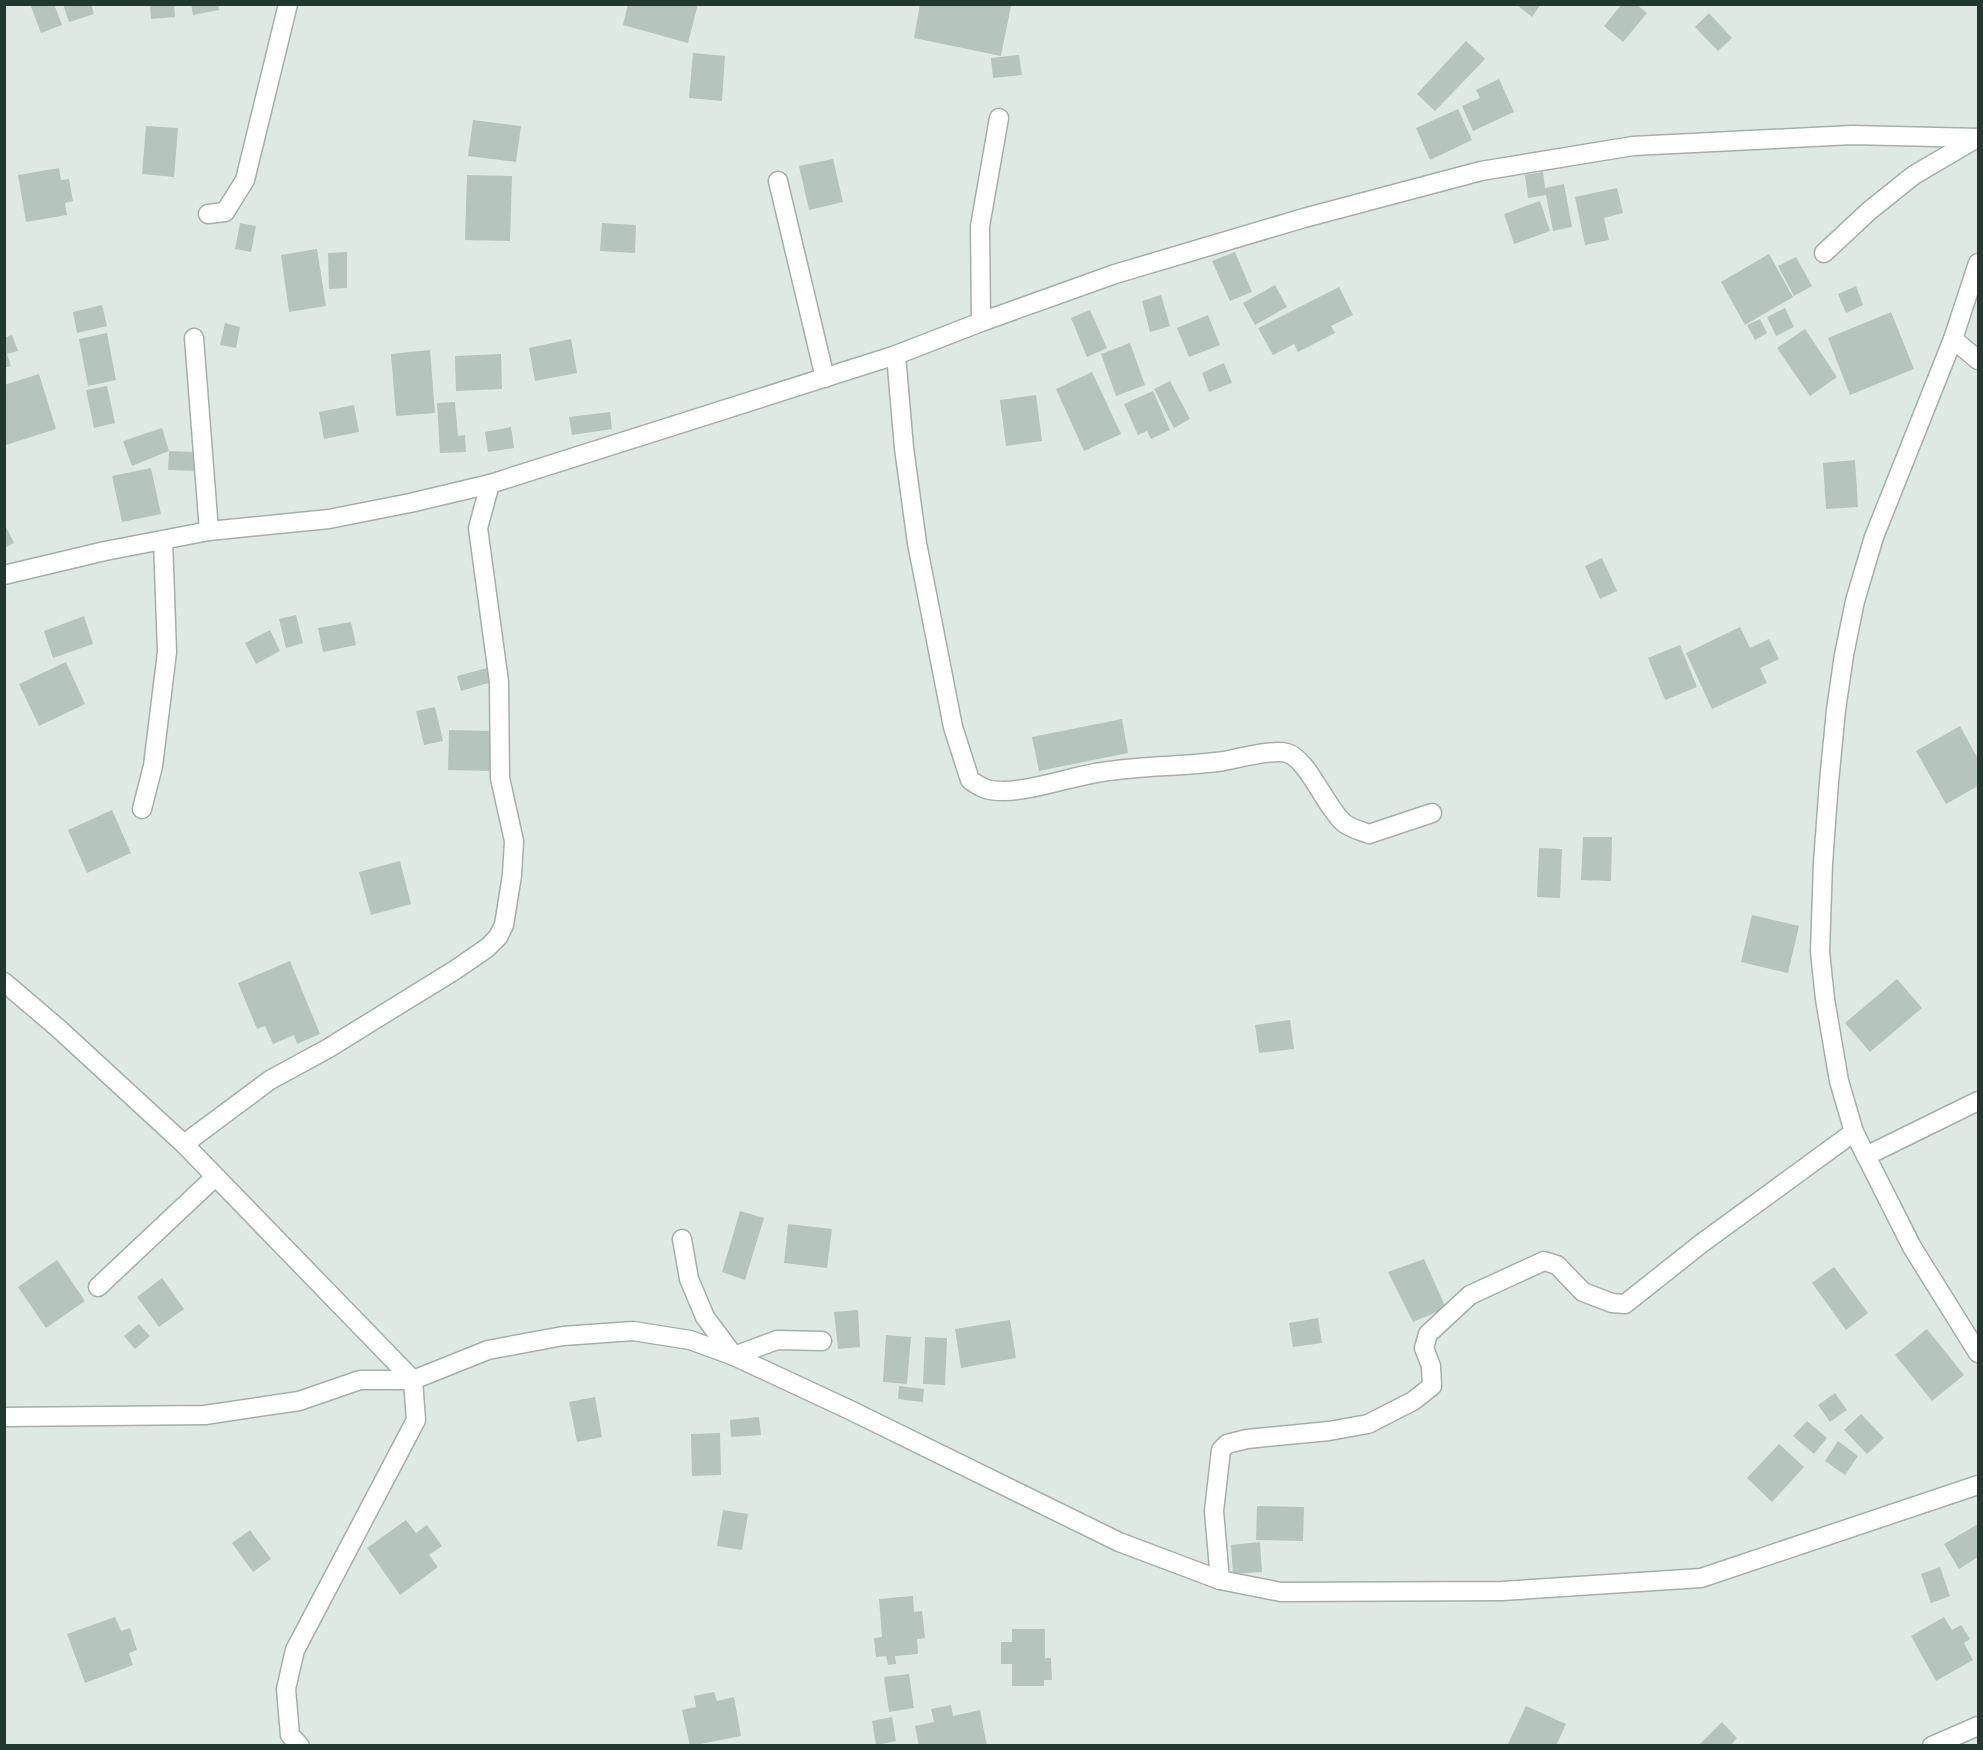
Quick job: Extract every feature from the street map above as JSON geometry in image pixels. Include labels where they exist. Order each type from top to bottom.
[{"type":"street","points":[[208,214],[225,212],[245,180],[288,4]]},
{"type":"street","points":[[981,322],[980,226],[999,118]]},
{"type":"street","points":[[4,575],[94,553],[209,531],[329,519],[490,484],[896,355],[1115,274],[1304,218],[1481,171],[1633,146],[1852,135],[1978,138]]},
{"type":"street","points":[[1824,253],[1869,211],[1914,175],[1978,138]]},
{"type":"street","points":[[778,181],[825,378]]},
{"type":"street","points":[[1978,263],[1953,339],[1871,548],[1855,601],[1836,710],[1823,863],[1820,951],[1825,999],[1839,1082],[1854,1132],[1912,1247],[1978,1353]]},
{"type":"street","points":[[194,338],[209,531]]},
{"type":"street","points":[[1953,339],[1978,360]]},
{"type":"street","points":[[896,355],[904,448],[917,543],[953,727],[970,780],[986,790],[1025,789],[1104,772],[1148,766],[1185,765],[1254,754],[1288,753],[1313,778],[1330,808],[1345,824],[1369,834],[1432,813]]},
{"type":"street","points":[[184,1144],[270,1080],[327,1049],[471,959],[498,937],[504,925],[512,875],[514,841],[500,778],[499,682],[478,528],[490,484]]},
{"type":"street","points":[[142,809],[153,766],[167,652],[163,540]]},
{"type":"street","points":[[4,981],[184,1144],[413,1380],[416,1420],[295,1650],[286,1689],[290,1735],[300,1746]]},
{"type":"street","points":[[1866,1156],[1978,1101]]},
{"type":"street","points":[[1220,1580],[1214,1511],[1221,1450],[1227,1444],[1246,1439],[1329,1431],[1368,1424],[1413,1401],[1432,1386],[1431,1366],[1424,1348],[1428,1334],[1470,1295],[1544,1261],[1557,1265],[1583,1292],[1612,1303],[1625,1304],[1702,1243],[1854,1132]]},
{"type":"street","points":[[98,1287],[215,1177]]},
{"type":"street","points":[[682,1239],[689,1279],[705,1317],[734,1356]]},
{"type":"street","points":[[4,1417],[205,1415],[299,1401],[360,1380],[413,1380],[488,1350],[563,1336],[633,1331],[690,1340],[734,1356],[850,1410],[1119,1542],[1220,1580],[1281,1592],[1502,1591],[1701,1578],[1978,1485]]},
{"type":"street","points":[[734,1356],[777,1340],[822,1341]]},
{"type":"street","points":[[1932,1746],[1978,1726]]},
{"type":"building","points":[[30,4],[54,4],[62,25],[41,33]]},
{"type":"building","points":[[63,4],[91,4],[94,14],[69,22]]},
{"type":"building","points":[[150,4],[174,4],[175,17],[151,19]]},
{"type":"building","points":[[191,4],[218,4],[219,10],[193,15]]},
{"type":"building","points":[[628,4],[698,4],[688,43],[623,25]]},
{"type":"building","points":[[920,4],[1011,6],[1001,56],[914,38]]},
{"type":"building","points":[[1516,4],[1541,4],[1532,17]]},
{"type":"building","points":[[1622,4],[1636,4],[1647,13],[1623,42],[1604,26]]},
{"type":"building","points":[[1709,13],[1732,38],[1718,51],[1695,27]]},
{"type":"building","points":[[1466,41],[1485,59],[1435,111],[1417,94]]},
{"type":"building","points":[[693,53],[725,56],[722,101],[689,98]]},
{"type":"building","points":[[1019,55],[1022,75],[993,78],[991,58]]},
{"type":"building","points":[[1499,79],[1514,112],[1473,131],[1462,106],[1480,98],[1476,90]]},
{"type":"building","points":[[1458,109],[1472,140],[1430,160],[1416,128]]},
{"type":"building","points":[[473,120],[521,126],[516,162],[468,156]]},
{"type":"building","points":[[146,126],[178,128],[174,177],[142,174]]},
{"type":"building","points":[[833,159],[843,202],[809,210],[799,166]]},
{"type":"building","points":[[59,168],[61,180],[69,179],[73,201],[65,203],[67,215],[26,222],[18,175]]},
{"type":"building","points":[[1543,172],[1545,188],[1564,184],[1572,227],[1553,231],[1546,195],[1528,198],[1525,175]]},
{"type":"building","points":[[467,175],[512,176],[510,241],[465,240]]},
{"type":"building","points":[[1617,188],[1623,213],[1604,218],[1609,240],[1585,245],[1575,197]]},
{"type":"building","points":[[1540,201],[1550,231],[1514,244],[1504,214]]},
{"type":"building","points":[[240,223],[256,226],[251,252],[235,249]]},
{"type":"building","points":[[602,223],[636,225],[635,253],[600,251]]},
{"type":"building","points":[[317,249],[326,306],[289,312],[281,255]]},
{"type":"building","points":[[347,252],[347,288],[329,289],[328,253]]},
{"type":"building","points":[[1235,252],[1252,292],[1230,301],[1212,261]]},
{"type":"building","points":[[1769,254],[1793,297],[1745,325],[1721,282]]},
{"type":"building","points":[[1796,257],[1812,286],[1794,296],[1778,266]]},
{"type":"building","points":[[1275,285],[1287,307],[1255,325],[1243,303]]},
{"type":"building","points":[[1856,286],[1863,305],[1846,313],[1838,294]]},
{"type":"building","points":[[1339,287],[1353,315],[1331,326],[1335,333],[1298,352],[1294,344],[1273,355],[1258,328]]},
{"type":"building","points":[[1161,295],[1170,326],[1150,332],[1142,301]]},
{"type":"building","points":[[102,305],[107,326],[77,333],[73,312]]},
{"type":"building","points":[[1785,308],[1794,327],[1776,336],[1767,317]]},
{"type":"building","points":[[1090,310],[1107,348],[1087,357],[1071,318]]},
{"type":"building","points":[[1891,312],[1914,369],[1850,395],[1828,338]]},
{"type":"building","points":[[1208,315],[1220,345],[1189,357],[1177,328]]},
{"type":"building","points":[[1760,319],[1767,333],[1755,340],[1747,325]]},
{"type":"building","points":[[225,323],[240,327],[236,348],[220,345]]},
{"type":"building","points":[[1805,329],[1837,377],[1810,396],[1777,348]]},
{"type":"building","points":[[107,333],[116,380],[88,386],[79,339]]},
{"type":"building","points":[[12,335],[18,351],[7,354],[11,366],[4,368],[4,338]]},
{"type":"building","points":[[571,339],[577,373],[535,381],[529,348]]},
{"type":"building","points":[[1130,343],[1145,385],[1116,396],[1101,354]]},
{"type":"building","points":[[430,350],[435,413],[396,416],[391,354]]},
{"type":"building","points":[[501,354],[502,389],[456,391],[455,356]]},
{"type":"building","points":[[1224,363],[1232,383],[1209,392],[1202,373]]},
{"type":"building","points":[[1092,372],[1121,434],[1084,451],[1056,389]]},
{"type":"building","points":[[39,374],[56,429],[6,445],[4,385]]},
{"type":"building","points":[[1170,381],[1190,419],[1174,428],[1154,389]]},
{"type":"building","points":[[107,386],[115,423],[94,428],[86,390]]},
{"type":"building","points":[[1153,391],[1170,430],[1151,439],[1147,431],[1138,435],[1124,404]]},
{"type":"building","points":[[1036,395],[1042,441],[1006,446],[1000,400]]},
{"type":"building","points":[[455,402],[458,436],[465,435],[466,452],[440,453],[437,403]]},
{"type":"building","points":[[354,405],[359,432],[324,439],[319,412]]},
{"type":"building","points":[[610,412],[612,429],[572,435],[569,417]]},
{"type":"building","points":[[511,427],[514,448],[488,452],[485,432]]},
{"type":"building","points":[[162,428],[169,451],[132,466],[123,441]]},
{"type":"building","points":[[169,451],[196,452],[196,471],[168,470]]},
{"type":"building","points":[[1855,460],[1858,507],[1826,509],[1823,463]]},
{"type":"building","points":[[151,468],[161,514],[122,522],[112,476]]},
{"type":"building","points":[[4,523],[14,543],[4,548]]},
{"type":"building","points":[[1602,558],[1617,591],[1600,599],[1585,566]]},
{"type":"building","points":[[296,615],[303,643],[286,648],[279,619]]},
{"type":"building","points":[[84,616],[93,644],[53,658],[44,631]]},
{"type":"building","points":[[351,622],[356,645],[323,652],[318,628]]},
{"type":"building","points":[[1740,627],[1750,648],[1769,639],[1779,659],[1760,668],[1767,683],[1712,709],[1686,653]]},
{"type":"building","points":[[270,630],[280,651],[256,664],[245,643]]},
{"type":"building","points":[[1680,645],[1697,687],[1665,700],[1648,658]]},
{"type":"building","points":[[66,662],[85,704],[39,726],[19,684]]},
{"type":"building","points":[[491,667],[495,681],[461,691],[457,676]]},
{"type":"building","points":[[435,707],[443,741],[424,745],[416,711]]},
{"type":"building","points":[[1122,719],[1128,753],[1039,771],[1032,737]]},
{"type":"building","points":[[1960,726],[1978,759],[1978,786],[1946,804],[1916,751]]},
{"type":"building","points":[[449,730],[493,731],[492,771],[448,770]]},
{"type":"building","points":[[112,810],[131,853],[87,873],[68,830]]},
{"type":"building","points":[[1583,837],[1612,837],[1611,881],[1581,880]]},
{"type":"building","points":[[1539,848],[1562,849],[1560,898],[1537,897]]},
{"type":"building","points":[[400,861],[411,904],[371,915],[359,872]]},
{"type":"building","points":[[1752,915],[1799,926],[1788,973],[1741,962]]},
{"type":"building","points":[[290,961],[320,1034],[297,1044],[294,1035],[273,1044],[265,1026],[257,1029],[238,983]]},
{"type":"building","points":[[1897,979],[1922,1008],[1870,1052],[1845,1023]]},
{"type":"building","points":[[1290,1020],[1294,1049],[1259,1053],[1255,1025]]},
{"type":"building","points":[[740,1211],[764,1218],[745,1280],[722,1272]]},
{"type":"building","points":[[788,1224],[832,1229],[827,1268],[784,1263]]},
{"type":"building","points":[[1424,1259],[1446,1308],[1413,1322],[1388,1272]]},
{"type":"building","points":[[57,1260],[85,1301],[46,1328],[18,1287]]},
{"type":"building","points":[[1834,1267],[1868,1313],[1846,1330],[1812,1283]]},
{"type":"building","points":[[162,1278],[184,1309],[159,1327],[137,1297]]},
{"type":"building","points":[[858,1310],[860,1347],[838,1349],[834,1312]]},
{"type":"building","points":[[1318,1318],[1322,1343],[1293,1347],[1289,1323]]},
{"type":"building","points":[[1010,1320],[1016,1358],[961,1368],[955,1329]]},
{"type":"building","points":[[139,1324],[150,1336],[135,1349],[124,1336]]},
{"type":"building","points":[[1927,1329],[1964,1375],[1932,1401],[1895,1355]]},
{"type":"building","points":[[886,1335],[911,1337],[907,1384],[883,1382]]},
{"type":"building","points":[[925,1337],[947,1338],[945,1385],[923,1384]]},
{"type":"building","points":[[899,1386],[924,1389],[923,1402],[898,1399]]},
{"type":"building","points":[[1835,1393],[1847,1410],[1830,1422],[1818,1405]]},
{"type":"building","points":[[595,1397],[602,1437],[577,1442],[569,1402]]},
{"type":"building","points":[[1861,1414],[1884,1438],[1867,1454],[1844,1430]]},
{"type":"building","points":[[759,1417],[761,1435],[731,1437],[730,1420]]},
{"type":"building","points":[[1807,1421],[1827,1438],[1814,1454],[1793,1436]]},
{"type":"building","points":[[720,1433],[721,1475],[692,1476],[691,1434]]},
{"type":"building","points":[[1838,1441],[1858,1456],[1845,1475],[1825,1461]]},
{"type":"building","points":[[1779,1444],[1804,1467],[1772,1502],[1747,1478]]},
{"type":"building","points":[[1257,1506],[1304,1507],[1303,1541],[1256,1540]]},
{"type":"building","points":[[723,1510],[748,1514],[742,1550],[717,1546]]},
{"type":"building","points":[[406,1520],[416,1533],[427,1525],[442,1546],[429,1555],[438,1567],[400,1595],[367,1548]]},
{"type":"building","points":[[1978,1524],[1978,1557],[1959,1569],[1944,1544]]},
{"type":"building","points":[[250,1530],[271,1559],[253,1572],[232,1543]]},
{"type":"building","points":[[1260,1542],[1262,1572],[1233,1574],[1231,1545]]},
{"type":"building","points":[[1940,1567],[1950,1596],[1931,1603],[1921,1574]]},
{"type":"building","points":[[913,1596],[914,1612],[922,1611],[925,1638],[917,1639],[918,1654],[895,1656],[896,1664],[888,1665],[886,1656],[876,1657],[874,1638],[882,1637],[879,1599]]},
{"type":"building","points":[[115,1617],[121,1631],[130,1628],[137,1650],[129,1653],[133,1665],[85,1683],[67,1634]]},
{"type":"building","points":[[1944,1617],[1952,1630],[1961,1625],[1970,1639],[1964,1643],[1973,1660],[1936,1681],[1911,1636]]},
{"type":"building","points":[[1012,1629],[1045,1629],[1045,1658],[1051,1658],[1052,1680],[1044,1680],[1044,1686],[1012,1686],[1012,1664],[1001,1664],[1001,1642],[1012,1642]]},
{"type":"building","points":[[909,1674],[914,1708],[889,1712],[884,1677]]},
{"type":"building","points":[[714,1692],[717,1701],[734,1697],[741,1736],[690,1746],[682,1710],[696,1707],[694,1696]]},
{"type":"building","points":[[951,1705],[953,1716],[980,1710],[987,1746],[919,1746],[915,1726],[934,1722],[931,1709]]},
{"type":"building","points":[[1526,1706],[1566,1724],[1556,1746],[1507,1746]]},
{"type":"building","points":[[892,1717],[896,1741],[876,1745],[872,1721]]},
{"type":"building","points":[[1722,1722],[1737,1738],[1730,1746],[1698,1746]]}]
